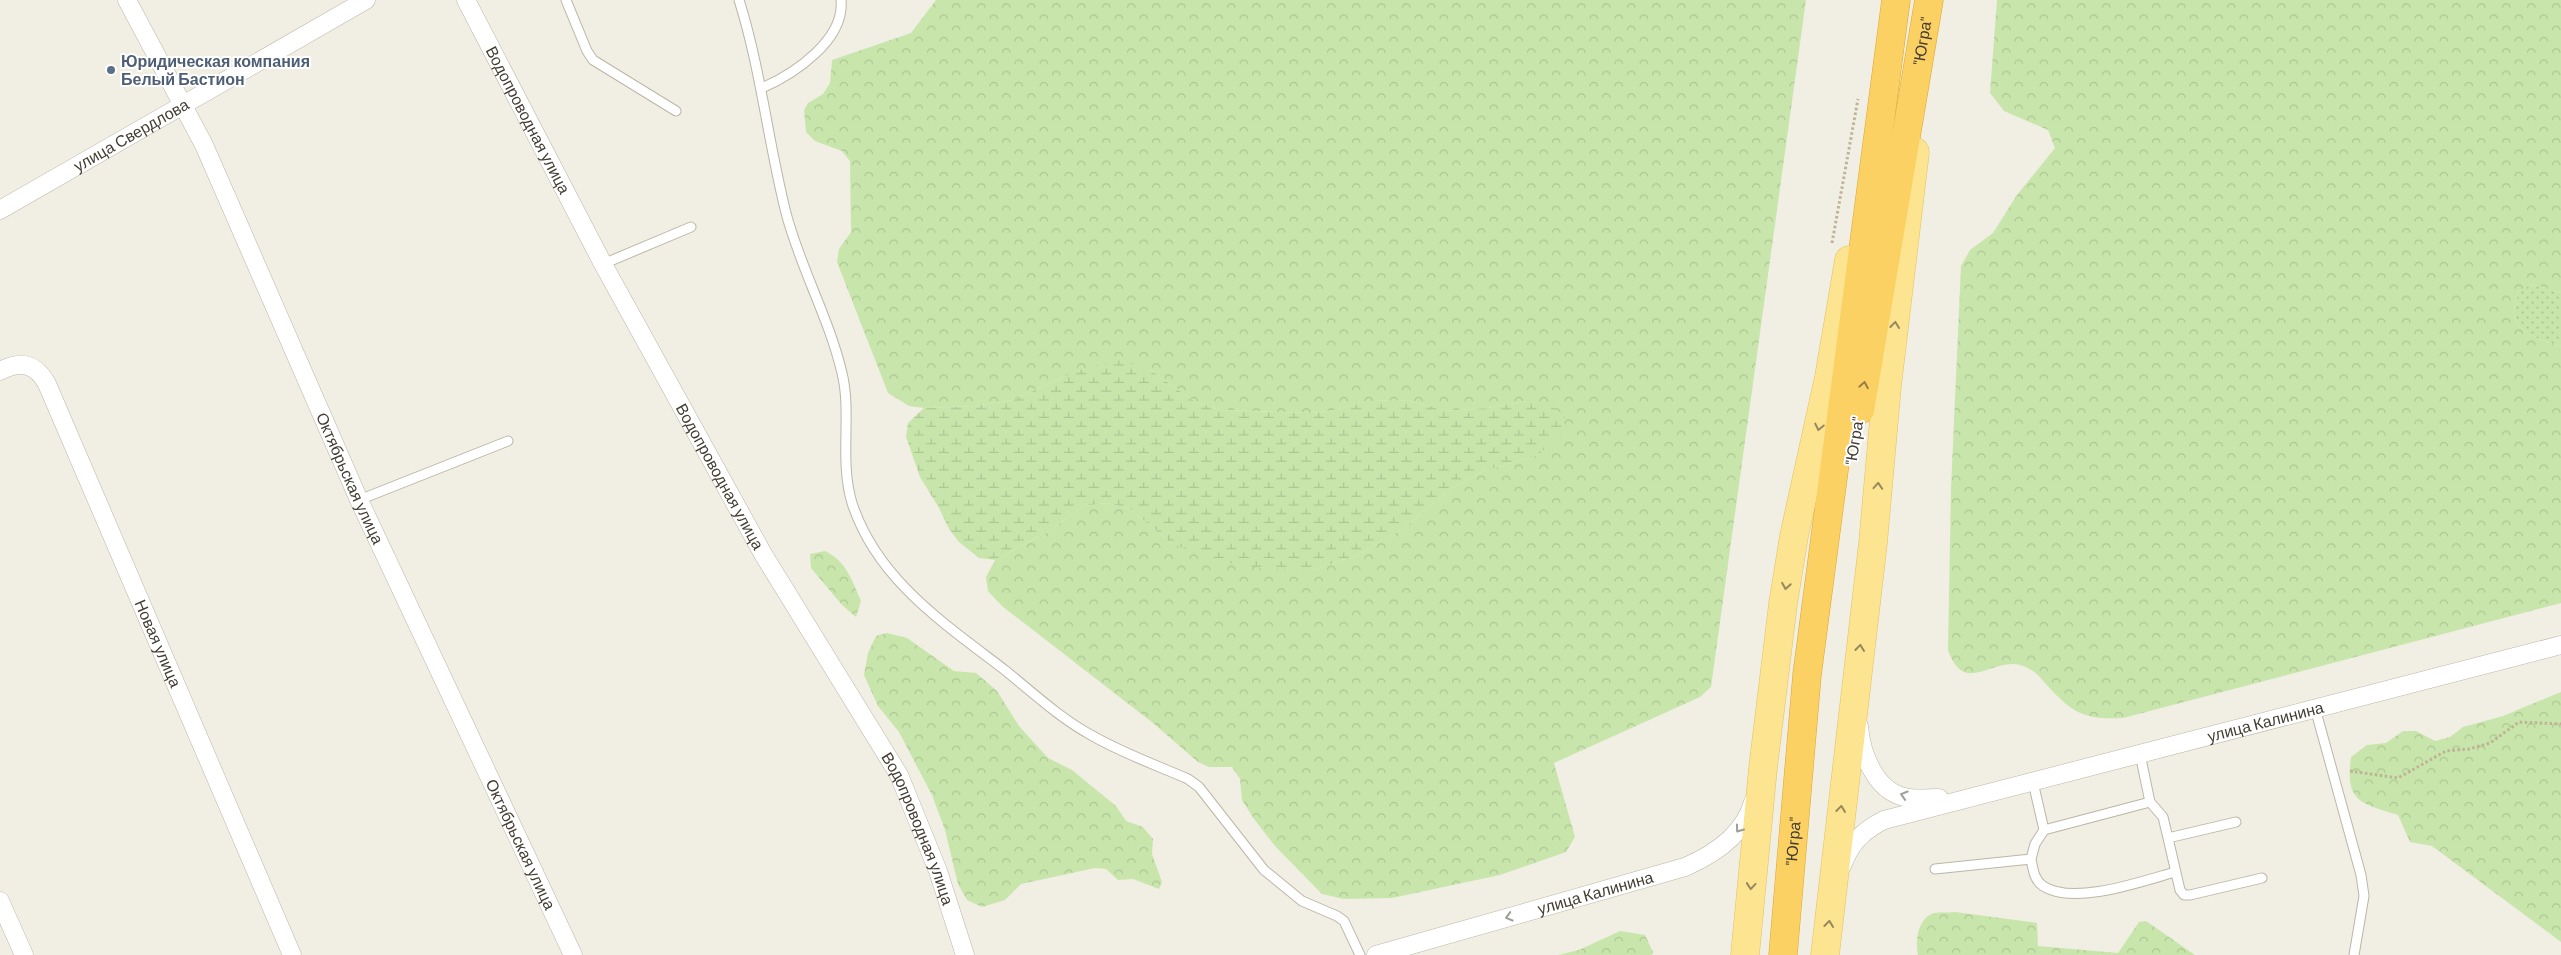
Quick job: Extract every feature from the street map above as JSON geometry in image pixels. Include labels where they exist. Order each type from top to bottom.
[{"type":"highway","name":"\"Югра\"","points":[[1784,955],[1807,675],[1895,0]]},
{"type":"highway","name":"\"Югра\"","points":[[1789,883],[1849,471],[1930,0]]},
{"type":"main road","points":[[1745,955],[1774,671],[1794,536],[1829,377],[1895,0]]},
{"type":"main road","points":[[1825,955],[1873,543],[1887,386],[1930,0]]},
{"type":"street","name":"Октябрьская улица","points":[[127,0],[204,146],[359,500],[573,955]]},
{"type":"street","name":"улица Свердлова","points":[[0,210],[366,0]]},
{"type":"street","name":"Водопроводная улица","points":[[466,0],[603,264],[762,554],[899,775],[938,871],[965,955]]},
{"type":"street","name":"Новая улица","points":[[0,371],[20,364],[30,365],[40,372],[48,384],[292,955]]},
{"type":"street","name":"улица Калинина","points":[[1970,797],[2561,645]]},
{"type":"street","points":[[1856,686],[1860,737],[1864,755],[1881,782],[1903,796],[1917,799],[1970,797]]},
{"type":"street","name":"улица Калинина","points":[[1376,955],[1685,867],[1700,861],[1726,844],[1742,826],[1751,810],[1763,768]]},
{"type":"street","points":[[1832,892],[1848,850],[1858,838],[1873,826],[1899,816],[1970,797]]},
{"type":"street","points":[[0,901],[24,955]]},
{"type":"lane","points":[[566,0],[587,51],[593,60],[676,111]]},
{"type":"lane","points":[[739,0],[762,88],[786,212],[843,374],[846,467],[851,499],[861,528],[878,556],[904,588],[934,616],[1064,717],[1091,736],[1188,779],[1199,787],[1264,870],[1302,901],[1337,916],[1344,921],[1360,955]]},
{"type":"lane","points":[[762,88],[787,75],[815,53],[828,39],[838,19],[841,0]]},
{"type":"lane","points":[[603,264],[691,227]]},
{"type":"lane","points":[[359,500],[508,441]]},
{"type":"lane","points":[[2315,708],[2363,889],[2363,905],[2354,955]]},
{"type":"lane","points":[[2140,754],[2150,802],[2163,817],[2175,872],[2180,890],[2184,895],[2190,896],[2262,878]]},
{"type":"lane","points":[[2033,782],[2044,830]]},
{"type":"lane","points":[[2150,802],[2044,830],[2035,844],[2031,859],[2035,876],[2044,886],[2061,892],[2100,892],[2175,872]]},
{"type":"lane","points":[[2168,838],[2236,822]]},
{"type":"lane","points":[[1935,869],[2031,859]]},
{"type":"path","points":[[2350,771],[2398,778],[2446,752],[2490,743],[2519,722],[2561,724]]},
{"type":"green space","points":[[936,0],[1806,0],[1711,687],[1700,697],[1554,763],[1575,837],[1566,852],[1500,875],[1392,898],[1344,899],[1322,894],[1275,846],[1254,819],[1242,800],[1240,779],[1232,767],[1209,767],[1198,762],[1153,723],[1002,606],[988,591],[986,577],[995,560],[1049,531],[1084,506],[1106,503],[1129,508],[1171,543],[1314,570],[1360,554],[1405,527],[1451,489],[1484,471],[1538,455],[1525,401],[1488,408],[1447,411],[1410,401],[1372,400],[1332,411],[1312,413],[1220,410],[1194,401],[1149,369],[1082,369],[1013,400],[975,406],[924,408],[909,406],[888,393],[837,262],[839,249],[851,232],[850,161],[842,151],[815,141],[806,132],[804,110],[808,103],[823,94],[830,83],[832,60],[911,33]]},
{"type":"green space","points":[[1997,0],[2561,0],[2561,293],[2532,284],[2519,291],[2514,314],[2516,321],[2526,332],[2561,347],[2561,603],[2123,718],[2098,718],[2080,713],[2064,702],[2030,669],[2023,666],[2012,664],[1971,673],[1963,671],[1955,664],[1948,650],[1951,488],[1961,266],[1970,250],[1993,233],[2017,195],[2055,148],[2048,130],[2004,111],[1990,93]]},
{"type":"green space","points":[[2532,284],[2561,293],[2561,347],[2526,332],[2516,321],[2514,312],[2519,290]]},
{"type":"green space","points":[[1120,360],[1149,369],[1194,401],[1220,410],[1312,413],[1332,411],[1372,400],[1410,401],[1448,411],[1488,408],[1525,401],[1548,403],[1565,416],[1560,435],[1538,455],[1484,471],[1451,489],[1405,527],[1360,554],[1314,570],[1266,569],[1212,560],[1171,543],[1129,508],[1106,503],[1084,506],[1049,531],[995,560],[979,558],[959,542],[949,529],[920,477],[906,437],[908,423],[924,408],[975,406],[1013,400],[1082,369]]},
{"type":"green space","points":[[825,551],[838,560],[851,579],[861,601],[856,617],[842,605],[811,568],[810,554]]},
{"type":"green space","points":[[887,633],[907,638],[954,671],[976,673],[997,691],[1019,726],[1048,758],[1072,770],[1116,806],[1126,821],[1143,827],[1153,839],[1152,854],[1162,882],[1159,889],[1133,879],[1118,880],[1106,869],[1095,868],[1021,884],[1005,900],[982,907],[967,900],[958,884],[945,830],[932,795],[899,732],[878,706],[864,675],[868,653],[876,636]]},
{"type":"green space","points":[[2561,692],[2561,942],[2432,846],[2410,842],[2398,815],[2374,807],[2358,798],[2353,792],[2350,783],[2350,772],[2351,757],[2367,745],[2386,743],[2403,731],[2416,731],[2435,741],[2450,737],[2463,727],[2503,716]]},
{"type":"green space","points":[[1955,912],[2037,923],[2038,946],[2118,953],[2139,922],[2146,921],[2195,955],[1918,955],[1919,931],[1924,920],[1934,913]]},
{"type":"green space","points":[[1620,931],[1645,935],[1653,952],[1652,955],[1558,955],[1579,950]]},
{"type":"place","name":"Юридическая компания Белый Бастион","points":[[111,70]]}]
